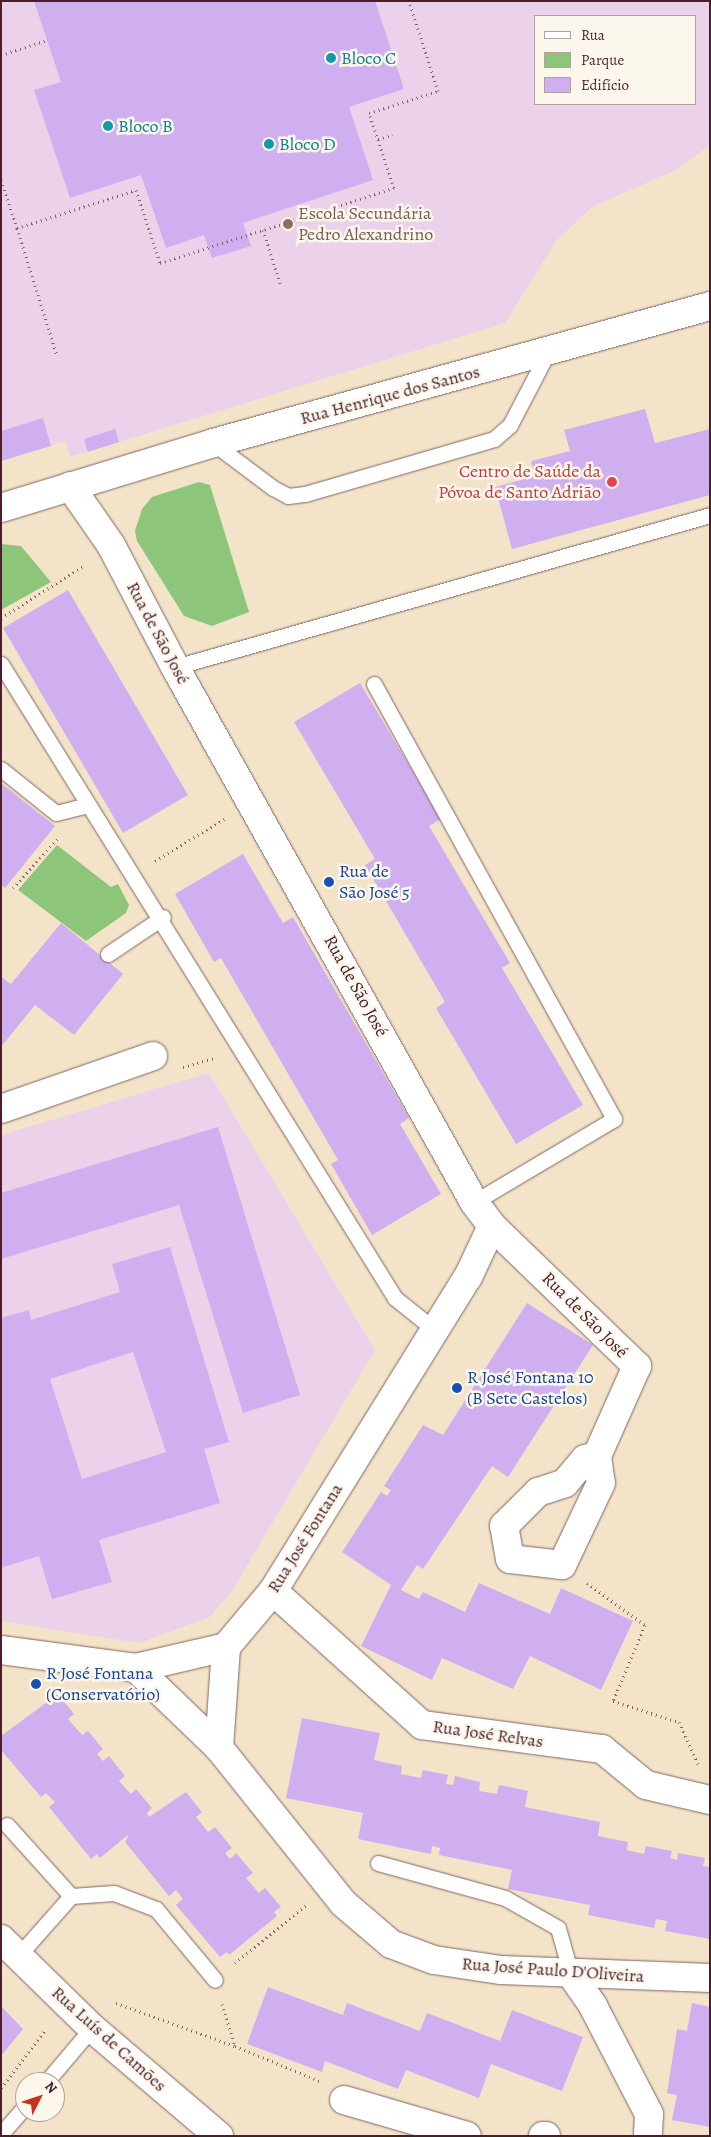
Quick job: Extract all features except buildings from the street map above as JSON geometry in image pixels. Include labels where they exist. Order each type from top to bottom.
[{"type":"street","name":"Rua Henrique dos Santos","points":[[1,508],[213,443],[710,306]]},
{"type":"street","name":"Rua de São José","points":[[70,486],[111,545],[175,667],[252,801],[474,1202],[492,1226],[637,1366],[597,1456]]},
{"type":"street","points":[[1,1109],[153,1056]]},
{"type":"street","name":"Rua José Fontana","points":[[226,1648],[273,1591],[435,1330],[492,1226]]},
{"type":"street","points":[[597,1456],[601,1483],[562,1565],[510,1559],[504,1526],[538,1492],[565,1483],[585,1458],[597,1456]]},
{"type":"street","name":"Rua José Relvas","points":[[273,1591],[422,1725],[602,1749],[646,1785],[710,1800]]},
{"type":"street","points":[[1,1650],[136,1668],[226,1648],[219,1748]]},
{"type":"street","name":"Rua José Paulo D'Oliveira","points":[[136,1668],[219,1748],[329,1886],[391,1944],[434,1960],[571,1974],[710,1978]]},
{"type":"street","name":"Rua Luís de Camões","points":[[10,1947],[92,2028],[219,2136]]},
{"type":"street","points":[[571,1974],[593,2006],[648,2114],[648,2136]]},
{"type":"street","points":[[344,2100],[467,2136]]},
{"type":"lane","points":[[213,443],[273,488],[288,496],[305,494],[494,439],[510,425],[548,352]]},
{"type":"lane","points":[[175,667],[710,515]]},
{"type":"lane","points":[[1,664],[87,805],[162,917],[395,1298],[435,1330]]},
{"type":"lane","points":[[374,684],[614,1119],[474,1202]]},
{"type":"lane","points":[[1,768],[56,814],[87,805]]},
{"type":"lane","points":[[108,954],[162,917]]},
{"type":"lane","points":[[7,1824],[71,1896]]},
{"type":"lane","points":[[378,1863],[505,1898],[558,1928],[571,1974]]},
{"type":"lane","points":[[10,1947],[71,1896],[114,1893],[156,1909],[215,1980]]},
{"type":"lane","points":[[55,2072],[92,2028]]},
{"type":"lane","points":[[1,2135],[15,2118]]},
{"type":"path","points":[[17,228],[136,190],[160,263],[394,188],[369,114],[438,91],[409,1]]},
{"type":"path","points":[[1,55],[47,40]]},
{"type":"path","points":[[378,139],[392,135]]},
{"type":"path","points":[[1,180],[57,356]]},
{"type":"path","points":[[263,230],[281,286]]},
{"type":"path","points":[[1,618],[74,574]]},
{"type":"path","points":[[135,874],[252,801]]},
{"type":"path","points":[[13,888],[87,805]]},
{"type":"path","points":[[153,1056],[177,1068],[244,1050]]},
{"type":"path","points":[[562,1565],[644,1625],[613,1701],[679,1722],[702,1774]]},
{"type":"path","points":[[235,2046],[215,1980],[329,1886]]},
{"type":"path","points":[[1,2088],[45,2034],[51,1988]]},
{"type":"path","points":[[113,2002],[235,2046],[318,2079],[344,2100]]},
{"type":"shaded area","name":"Escola Secundária Pedro Alexandrino","points":[[1,1],[710,1],[710,145],[676,170],[592,207],[556,241],[505,323],[70,457],[65,441],[1,461]]},
{"type":"shaded area","points":[[209,1073],[375,1350],[232,1591],[210,1617],[139,1643],[1,1621],[1,1135]]},
{"type":"green space","points":[[199,482],[210,485],[249,612],[212,626],[184,616],[137,541],[135,531],[142,509],[152,497]]},
{"type":"green space","points":[[1,544],[21,546],[51,582],[1,610]]},
{"type":"green space","points":[[57,845],[111,887],[118,884],[129,905],[126,913],[86,941],[18,890]]},
{"type":"place","name":"Bloco C","points":[[331,58]]},
{"type":"place","name":"Bloco B","points":[[108,126]]},
{"type":"place","name":"Bloco D","points":[[269,144]]},
{"type":"place","name":"Escola Secundária Pedro Alexandrino","points":[[288,224]]},
{"type":"place","name":"Centro de Saúde da Póvoa de Santo Adrião","points":[[612,482]]},
{"type":"place","name":"Rua de São José 5","points":[[329,882]]},
{"type":"place","name":"R José Fontana 10 (B Sete Castelos)","points":[[457,1388]]},
{"type":"place","name":"R José Fontana (Conservatório)","points":[[36,1684]]}]
